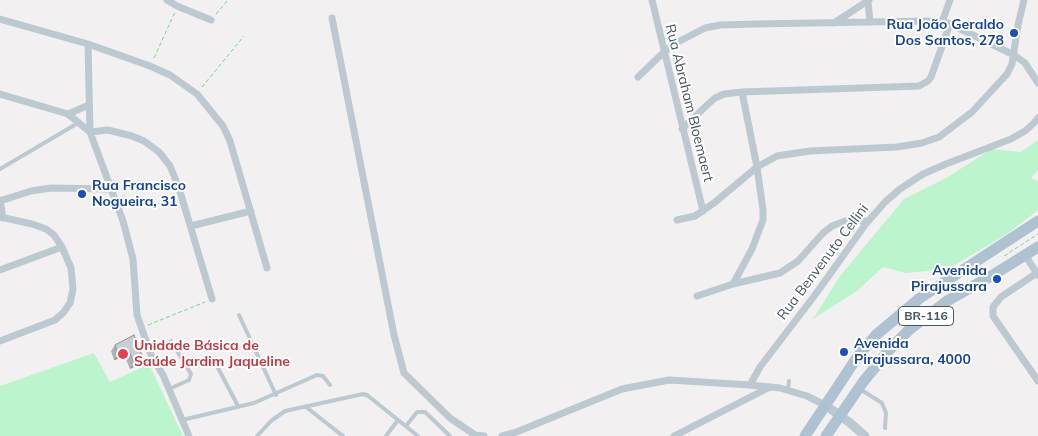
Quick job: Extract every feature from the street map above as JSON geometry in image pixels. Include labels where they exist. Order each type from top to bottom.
[{"type":"main road","name":"BR-116","points":[[805,436],[858,356],[876,335],[920,298],[1038,221]]},
{"type":"main road","name":"BR-116","points":[[826,436],[858,388],[890,349],[928,315],[947,300],[993,275],[1038,247]]},
{"type":"street","points":[[167,0],[211,20]]},
{"type":"street","name":"Rua Abraham Bloemaert","points":[[652,0],[703,211]]},
{"type":"street","points":[[942,22],[950,0]]},
{"type":"street","points":[[677,220],[687,219],[703,211],[768,160],[793,153],[897,147],[932,140],[958,123],[990,94],[1007,74],[1012,64],[1024,0]]},
{"type":"street","points":[[833,23],[868,1],[870,22]]},
{"type":"street","points":[[332,18],[392,326],[404,373],[450,418],[475,435],[484,436]]},
{"type":"street","points":[[0,19],[88,44],[150,66],[170,76],[197,94],[222,126],[230,141],[267,268]]},
{"type":"street","points":[[638,77],[676,42],[705,28],[870,22],[942,22],[950,24],[1014,55],[1025,63],[1038,83]]},
{"type":"street","points":[[682,129],[715,98],[724,94],[919,86],[931,77],[950,24]]},
{"type":"street","points":[[88,44],[90,132],[123,221],[132,260],[140,329],[189,436]]},
{"type":"street","points":[[733,284],[752,249],[763,220],[757,167],[742,92]]},
{"type":"street","points":[[0,94],[68,114],[90,132],[108,130],[144,141],[159,152],[170,166],[180,188],[212,299]]},
{"type":"street","points":[[68,114],[88,105]]},
{"type":"street","name":"Rua Benvenuto Cellini","points":[[750,384],[760,367],[868,221],[885,202],[900,189],[923,174],[1011,139],[1034,124],[1038,118]]},
{"type":"street","points":[[0,341],[55,320],[70,303],[73,289],[71,268],[62,247],[54,235],[46,229],[32,224],[2,218],[0,200],[31,191],[52,188],[111,188]]},
{"type":"street","points":[[191,226],[251,211]]},
{"type":"street","points":[[697,296],[733,284],[780,273],[791,267],[823,233],[842,221],[857,219],[868,221]]},
{"type":"street","points":[[0,270],[62,247]]},
{"type":"street","points":[[1025,255],[1037,274],[1001,297],[993,307],[993,316],[1038,381]]},
{"type":"street","points":[[502,436],[514,434],[622,389],[669,380],[750,384],[788,390],[807,396],[825,405],[865,436]]},
{"type":"street","points":[[674,436],[771,387]]},
{"type":"lane","points":[[0,169],[78,123]]},
{"type":"lane","points":[[239,316],[276,395]]},
{"type":"lane","points":[[169,389],[187,381],[191,377],[171,340]]},
{"type":"lane","points":[[218,368],[238,406]]},
{"type":"lane","points":[[182,420],[254,403],[276,395],[318,374],[323,376],[330,385]]},
{"type":"lane","points":[[788,390],[789,381]]},
{"type":"lane","points":[[858,388],[882,403],[886,414],[885,428]]},
{"type":"lane","points":[[256,436],[280,414],[365,394],[406,426],[412,434],[418,436]]},
{"type":"lane","points":[[306,407],[343,436]]},
{"type":"lane","points":[[406,426],[417,412],[425,412],[450,436]]},
{"type":"lane","points":[[386,436],[398,420]]},
{"type":"path","points":[[211,20],[228,0]]},
{"type":"path","points":[[150,66],[177,6]]},
{"type":"path","points":[[197,94],[244,36]]},
{"type":"path","points":[[140,329],[212,299]]},
{"type":"green space","points":[[1038,140],[1038,170],[1031,178],[1038,181],[1038,210],[1007,234],[948,269],[905,273],[883,267],[857,291],[813,319],[840,276],[904,199],[946,178],[992,149],[1021,152]]},
{"type":"green space","points":[[94,353],[110,382],[149,364],[183,436],[0,436],[0,386]]},
{"type":"building","points":[[134,335],[143,358],[134,363],[129,351],[118,355],[115,345]]},
{"type":"place","name":"Rua João Geraldo Dos Santos, 278","points":[[1014,33]]},
{"type":"place","name":"Rua Francisco Nogueira, 31","points":[[82,194]]},
{"type":"place","name":"Avenida Pirajussara","points":[[997,279]]},
{"type":"place","name":"Avenida Pirajussara, 4000","points":[[844,352]]},
{"type":"place","name":"Unidade Básica de Saúde Jardim Jaqueline","points":[[123,354]]}]
